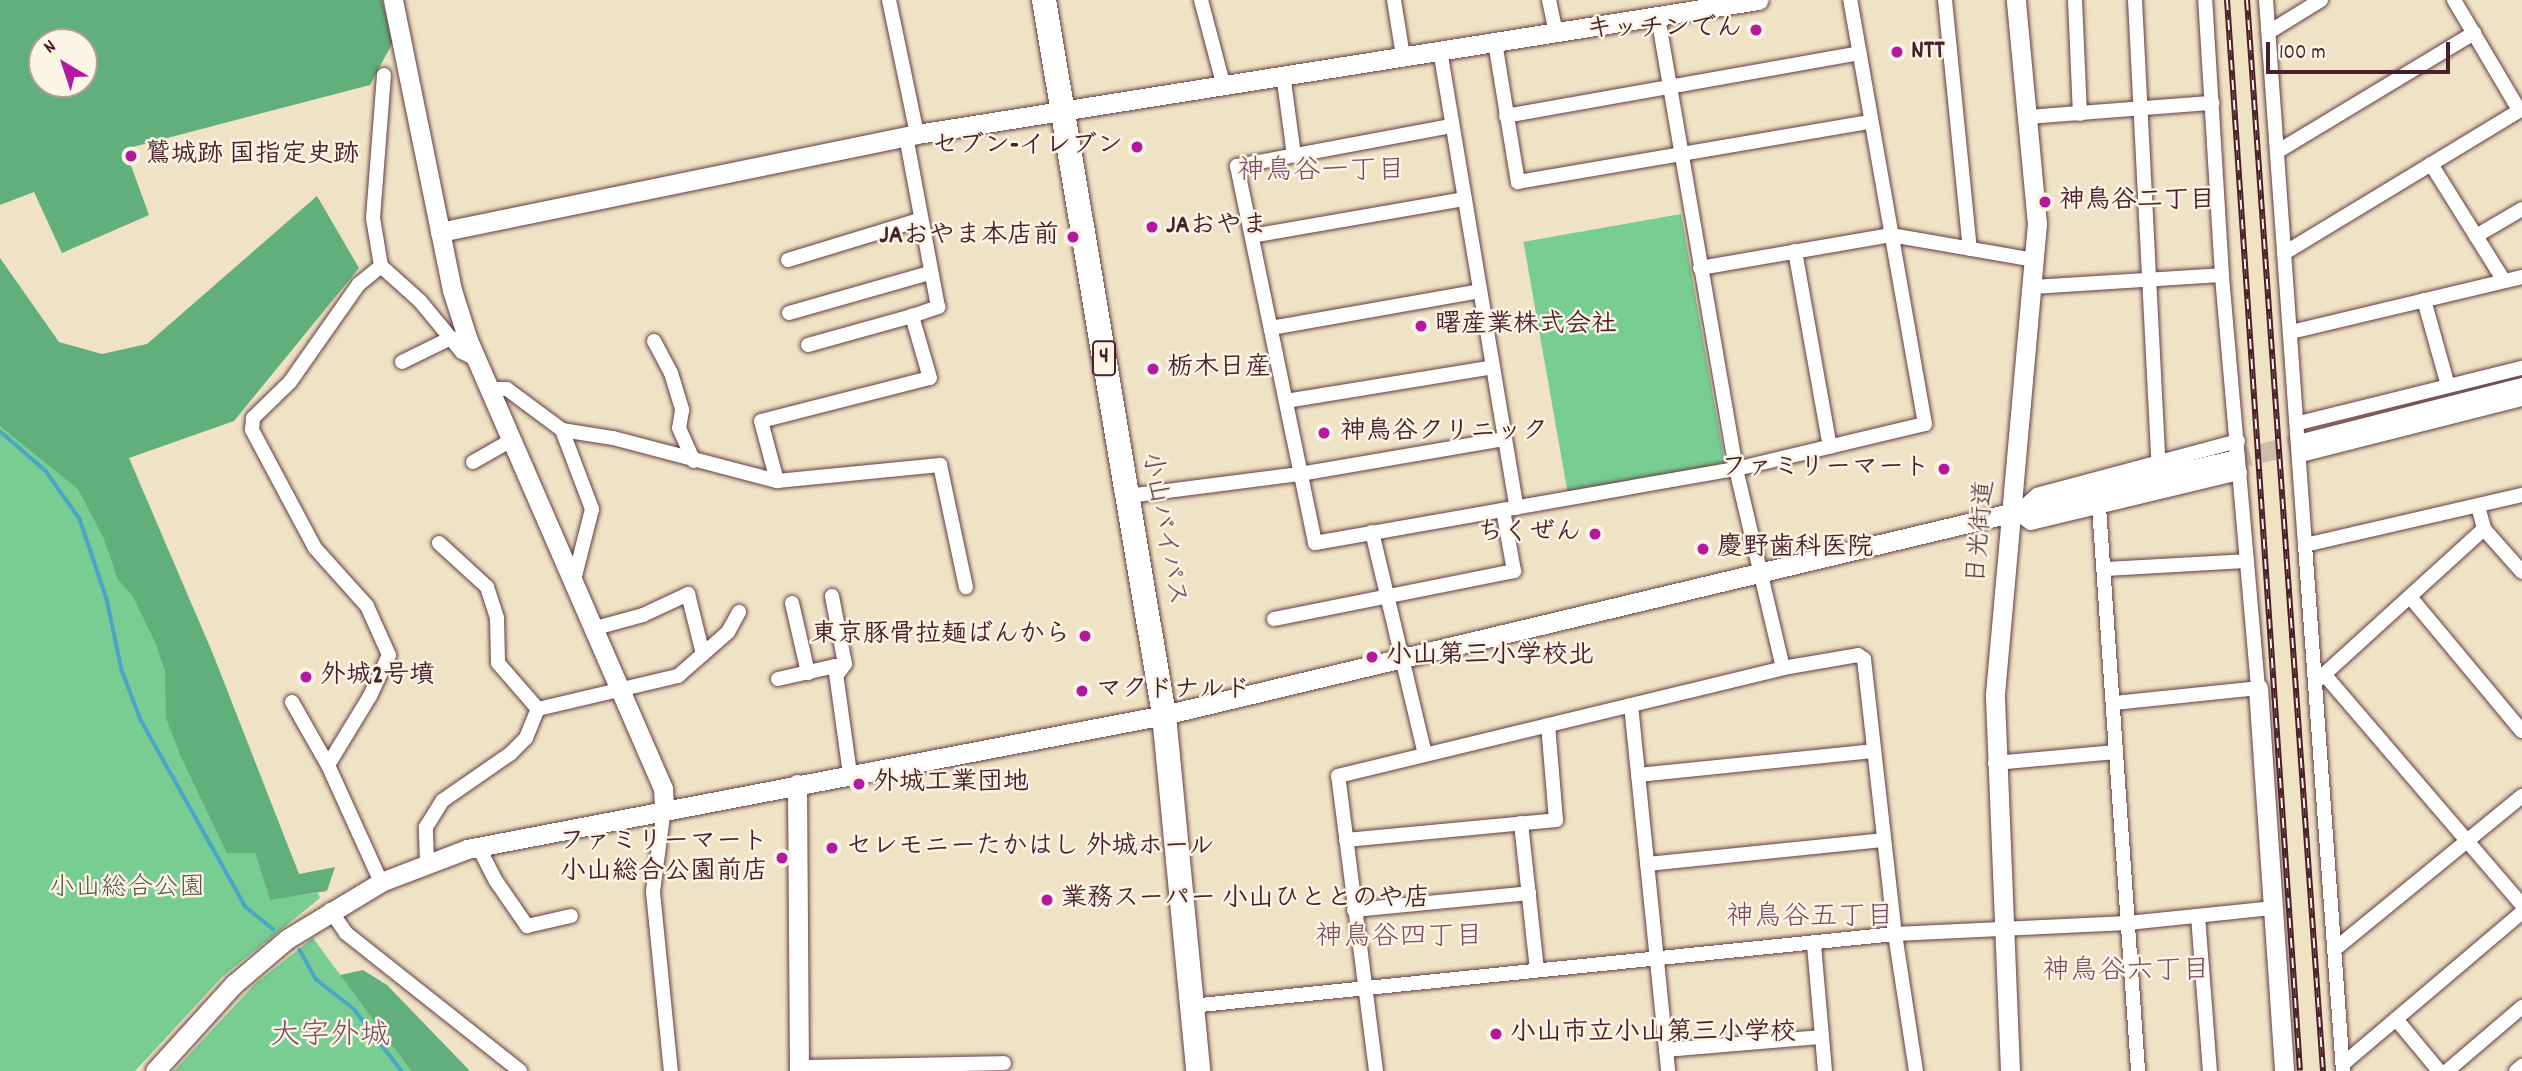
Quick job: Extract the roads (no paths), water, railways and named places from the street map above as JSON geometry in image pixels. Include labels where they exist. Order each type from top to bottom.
[{"type":"highway","name":"小山バイパス","points":[[1044,0],[1164,716],[1198,1071]]},
{"type":"street","points":[[393,0],[440,232],[474,358],[663,788],[664,808],[653,892],[671,1071]]},
{"type":"street","points":[[808,345],[937,307],[919,220],[911,135],[889,0]]},
{"type":"street","points":[[1200,0],[1223,83]]},
{"type":"street","points":[[1394,0],[1403,56]]},
{"type":"street","points":[[1549,0],[1556,33]]},
{"type":"street","points":[[440,232],[911,135],[1223,83],[1658,18],[1714,4],[1758,0]]},
{"type":"street","points":[[1451,127],[1237,166],[1315,543],[1736,469],[1925,424],[1850,0]]},
{"type":"street","points":[[1945,0],[1970,249]]},
{"type":"street","name":"日光街道","points":[[2010,1071],[2001,930],[1995,694],[2035,260],[2035,193],[2017,0]]},
{"type":"street","points":[[2076,0],[2080,114]]},
{"type":"street","points":[[2135,0],[2152,280],[2158,461]]},
{"type":"street","points":[[2205,0],[2222,275],[2238,441],[2236,466],[2258,688],[2284,1071]]},
{"type":"street","points":[[2266,0],[2280,150],[2291,332],[2304,449],[2305,545],[2319,678],[2343,1067]]},
{"type":"street","points":[[2269,32],[2322,0]]},
{"type":"street","points":[[2286,252],[2521,109],[2454,0]]},
{"type":"street","points":[[1658,18],[1736,469],[1783,668]]},
{"type":"street","points":[[2280,150],[2474,33]]},
{"type":"street","points":[[1495,42],[1518,182],[1682,157],[1870,122]]},
{"type":"street","points":[[1274,619],[1514,571],[1505,439],[1440,50]]},
{"type":"street","points":[[1506,116],[1859,53]]},
{"type":"street","points":[[1283,74],[1294,155]]},
{"type":"street","points":[[384,75],[373,218],[381,266],[420,301],[451,338],[474,358]]},
{"type":"street","points":[[2028,117],[2212,103]]},
{"type":"street","points":[[2431,164],[2504,281]]},
{"type":"street","points":[[1252,236],[1464,199]]},
{"type":"street","points":[[2476,236],[2522,209]]},
{"type":"street","points":[[788,260],[919,220]]},
{"type":"street","points":[[1700,268],[1891,235],[2035,260]]},
{"type":"street","points":[[1795,251],[1830,447]]},
{"type":"street","points":[[328,765],[370,696],[389,655],[367,606],[315,548],[252,430],[253,418],[290,382],[359,284],[381,266]]},
{"type":"street","points":[[789,313],[929,273]]},
{"type":"street","points":[[2032,287],[2222,275]]},
{"type":"street","points":[[2291,332],[2522,277]]},
{"type":"street","points":[[1271,328],[1480,291]]},
{"type":"street","points":[[2424,300],[2448,386]]},
{"type":"street","points":[[778,481],[761,421],[930,378],[912,316]]},
{"type":"street","points":[[402,362],[451,338]]},
{"type":"street","points":[[654,341],[671,373],[682,410],[678,428],[694,461]]},
{"type":"street","points":[[1286,401],[1493,367]]},
{"type":"street","points":[[2299,423],[2522,368]]},
{"type":"street","points":[[2304,449],[2522,387]]},
{"type":"street","points":[[488,389],[507,389],[562,430],[612,438],[778,481],[940,465],[966,587]]},
{"type":"street","points":[[2304,449],[2522,399]]},
{"type":"street","points":[[562,430],[592,509],[573,583]]},
{"type":"street","points":[[1128,496],[1300,474],[1505,439]]},
{"type":"street","points":[[473,462],[510,441]]},
{"type":"street","points":[[2012,514],[2037,495],[2238,441]]},
{"type":"street","points":[[155,1071],[234,984],[286,939],[330,910],[381,882],[427,862],[478,846],[664,808],[1164,716],[2012,514],[2236,466]]},
{"type":"street","points":[[2012,514],[2031,523],[2099,507],[2236,466]]},
{"type":"street","points":[[2305,545],[2522,495]]},
{"type":"street","points":[[2478,506],[2484,529],[2522,572]]},
{"type":"street","points":[[2099,507],[2138,1071]]},
{"type":"street","points":[[2319,678],[2411,598],[2484,529]]},
{"type":"street","points":[[1372,532],[1425,754]]},
{"type":"street","points":[[439,543],[487,587],[497,618],[498,663],[538,709]]},
{"type":"street","points":[[2104,569],[2247,561]]},
{"type":"street","points":[[592,629],[643,615],[688,594],[703,654]]},
{"type":"street","points":[[832,596],[845,664],[839,672]]},
{"type":"street","points":[[2411,598],[2522,731]]},
{"type":"street","points":[[792,603],[808,673]]},
{"type":"street","points":[[538,709],[620,692],[678,676],[728,632],[739,612]]},
{"type":"street","points":[[1376,1071],[1338,776],[1783,668],[1858,655],[1864,659],[1883,840],[1916,1071]]},
{"type":"street","points":[[778,680],[835,666],[839,672],[850,775]]},
{"type":"street","points":[[2319,678],[2470,841],[2522,905]]},
{"type":"street","points":[[2114,703],[2258,688]]},
{"type":"street","points":[[292,702],[328,765],[381,882]]},
{"type":"street","points":[[1630,705],[1668,1071]]},
{"type":"street","points":[[427,862],[426,827],[442,802],[510,754],[526,738],[538,709]]},
{"type":"street","points":[[1346,840],[1556,820],[1548,725]]},
{"type":"street","points":[[1638,775],[1873,751]]},
{"type":"street","points":[[1995,763],[2116,752]]},
{"type":"street","points":[[797,784],[799,1069],[1004,1063]]},
{"type":"street","points":[[2335,948],[2470,841],[2522,796]]},
{"type":"street","points":[[1521,823],[1537,970]]},
{"type":"street","points":[[1647,864],[1883,840]]},
{"type":"street","points":[[478,846],[496,881],[527,926],[571,916]]},
{"type":"street","points":[[1354,910],[1530,893]]},
{"type":"street","points":[[1191,1006],[1656,957],[1814,945],[1895,934],[2128,923],[2274,908]]},
{"type":"street","points":[[330,910],[346,933],[520,1071]]},
{"type":"street","points":[[2343,1067],[2522,912]]},
{"type":"street","points":[[2198,916],[2210,1071]]},
{"type":"street","points":[[1814,945],[1825,1071]]},
{"type":"street","points":[[2447,1071],[2522,1007]]},
{"type":"street","points":[[2396,1020],[2440,1071]]},
{"type":"street","points":[[1666,1050],[1821,1037]]},
{"type":"street","points":[[2516,1071],[2522,1066]]},
{"type":"waterway","points":[[0,431],[46,471],[80,519],[107,599],[122,670],[141,720],[246,907],[273,929]]},
{"type":"waterway","points":[[300,950],[316,979],[354,1009],[402,1071]]},
{"type":"tunnel","points":[[2232,460],[2306,442]]},
{"type":"railway","points":[[2227,0],[2300,1071]]},
{"type":"railway","points":[[2247,0],[2323,1071]]},
{"type":"place","name":"キッチンでん","points":[[1756,30]]},
{"type":"place","name":"NTT","points":[[1897,52]]},
{"type":"place","name":"セブン-イレブン","points":[[1137,147]]},
{"type":"place","name":"鷲城跡 国指定史跡","points":[[131,156]]},
{"type":"place","name":"神鳥谷二丁目","points":[[2045,202]]},
{"type":"place","name":"JAおやま","points":[[1152,227]]},
{"type":"place","name":"JAおやま本店前","points":[[1073,237]]},
{"type":"place","name":"曙産業株式会社","points":[[1421,326]]},
{"type":"place","name":"栃木日産","points":[[1153,369]]},
{"type":"place","name":"神鳥谷クリニック","points":[[1324,433]]},
{"type":"place","name":"ファミリーマート","points":[[1944,469]]},
{"type":"place","name":"ちくぜん","points":[[1595,534]]},
{"type":"place","name":"慶野歯科医院","points":[[1703,549]]},
{"type":"place","name":"東京豚骨拉麺ばんから","points":[[1085,636]]},
{"type":"place","name":"小山第三小学校北","points":[[1372,657]]},
{"type":"place","name":"外城2号墳","points":[[306,677]]},
{"type":"place","name":"マクドナルド","points":[[1082,691]]},
{"type":"place","name":"外城工業団地","points":[[859,784]]},
{"type":"place","name":"セレモニーたかはし 外城ホール","points":[[832,848]]},
{"type":"place","name":"ファミリーマート 小山総合公園前店","points":[[782,858]]},
{"type":"place","name":"業務スーパー 小山ひととのや店","points":[[1047,900]]},
{"type":"place","name":"小山市立小山第三小学校","points":[[1496,1034]]},
{"type":"district","name":"神鳥谷一丁目","points":[[1321,173]]},
{"type":"district","name":"神鳥谷五丁目","points":[[1810,919]]},
{"type":"district","name":"神鳥谷四丁目","points":[[1399,939]]},
{"type":"district","name":"神鳥谷六丁目","points":[[2126,973]]},
{"type":"district","name":"大字外城","points":[[330,1038]]},
{"type":"park label","name":"小山総合公園","points":[[127,889]]}]
